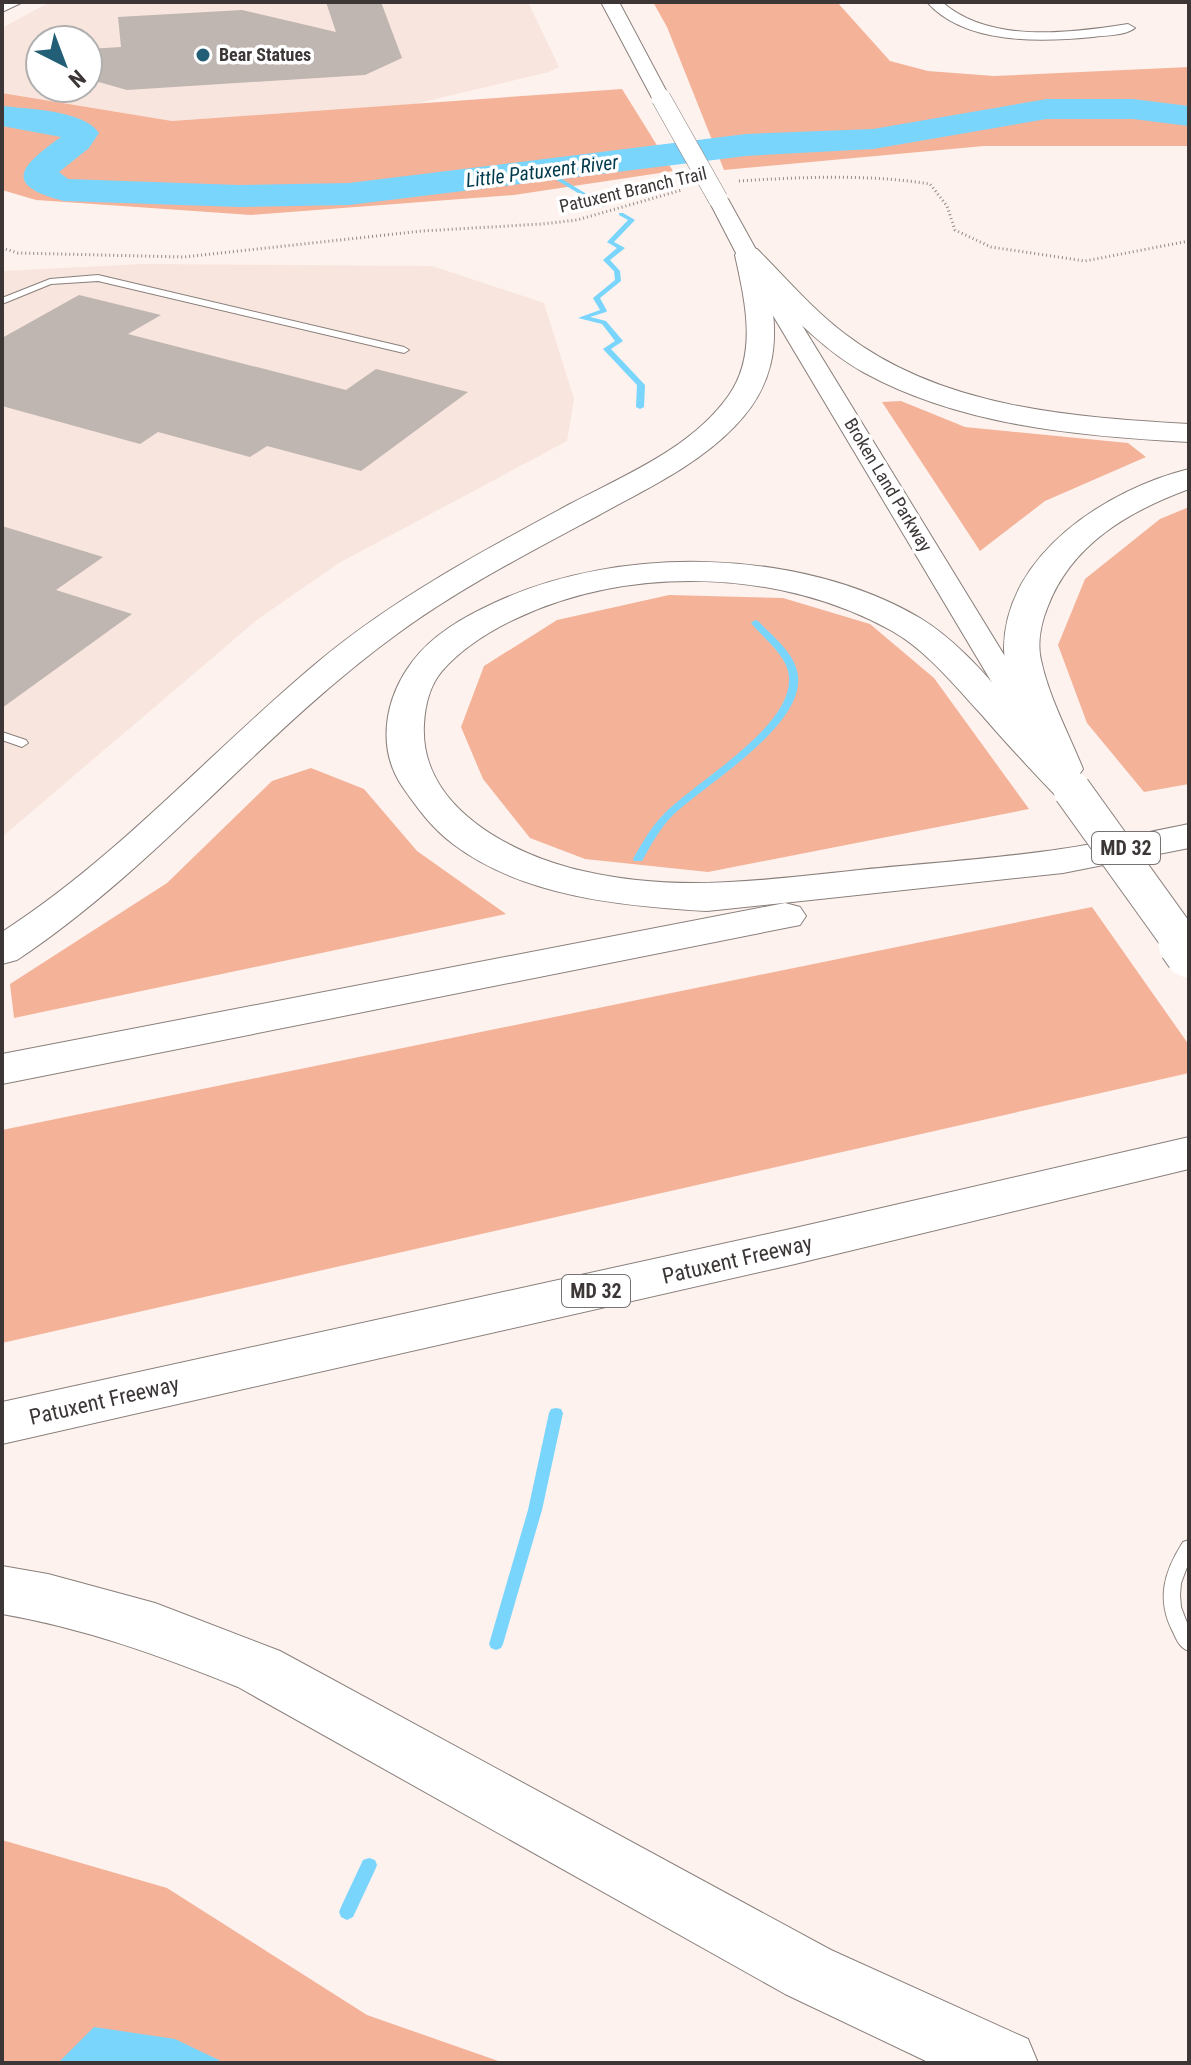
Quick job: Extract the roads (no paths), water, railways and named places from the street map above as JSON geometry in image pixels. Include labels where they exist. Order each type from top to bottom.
[{"type":"main road","points":[[748,255],[836,340],[865,361],[906,381],[954,399],[1008,413],[1066,423],[1189,433]]},
{"type":"main road","points":[[2,951],[132,854],[292,702],[399,616],[453,582],[653,472],[716,427],[741,400],[757,370],[764,330],[748,255]]},
{"type":"main road","points":[[1072,790],[1023,659],[1023,630],[1031,602],[1045,574],[1066,548],[1094,524],[1160,488],[1189,478]]},
{"type":"main road","points":[[1063,861],[707,898],[658,897],[602,889],[517,863],[474,841],[445,818],[423,792],[409,764],[404,737],[408,705],[419,678],[438,655],[466,632],[497,614],[537,597],[636,575],[731,574],[831,593],[906,624],[940,650],[1072,790]]},
{"type":"main road","name":"Broken Land Parkway","points":[[1072,790],[1189,954]]},
{"type":"main road","name":"MD 32","points":[[2,1069],[1189,836]]},
{"type":"main road","name":"Patuxent Freeway","points":[[2,1423],[780,1250],[1189,1153]]},
{"type":"main road","points":[[2,1590],[48,1598],[155,1628],[259,1669],[808,1972],[1004,2063]]},
{"type":"street","points":[[2,7],[14,2]]},
{"type":"street","name":"Broken Land Parkway","points":[[610,2],[661,98],[726,191],[748,255],[1072,790]]},
{"type":"street","points":[[934,2],[947,14],[966,22],[1012,33],[1069,37],[1128,28]]},
{"type":"lane","points":[[2,301],[50,282],[98,278],[404,350]]},
{"type":"lane","points":[[2,736],[22,743]]},
{"type":"lane","points":[[1189,1547],[1175,1568],[1169,1600],[1189,1643]]},
{"type":"water","points":[[94,2027],[175,2039],[225,2063],[58,2063]]},
{"type":"waterway","name":"Little Patuxent River","points":[[2,116],[57,123],[82,133],[77,141],[41,168],[41,177],[50,185],[64,190],[239,196],[349,194],[746,145],[873,139],[1047,109],[1133,109],[1189,116]]},
{"type":"waterway","points":[[547,172],[603,206]]},
{"type":"waterway","points":[[621,214],[632,220],[610,242],[622,248],[606,260],[617,271],[618,281],[596,298],[604,311],[581,318],[604,322],[619,341],[607,349],[641,385],[640,407]]},
{"type":"waterway","points":[[638,859],[669,814],[765,733],[792,695],[794,677],[788,662],[755,623]]},
{"type":"waterway","points":[[496,1644],[535,1510],[556,1413]]},
{"type":"waterway","points":[[347,1912],[369,1865]]},
{"type":"place","name":"Bear Statues","points":[[203,55]]}]
